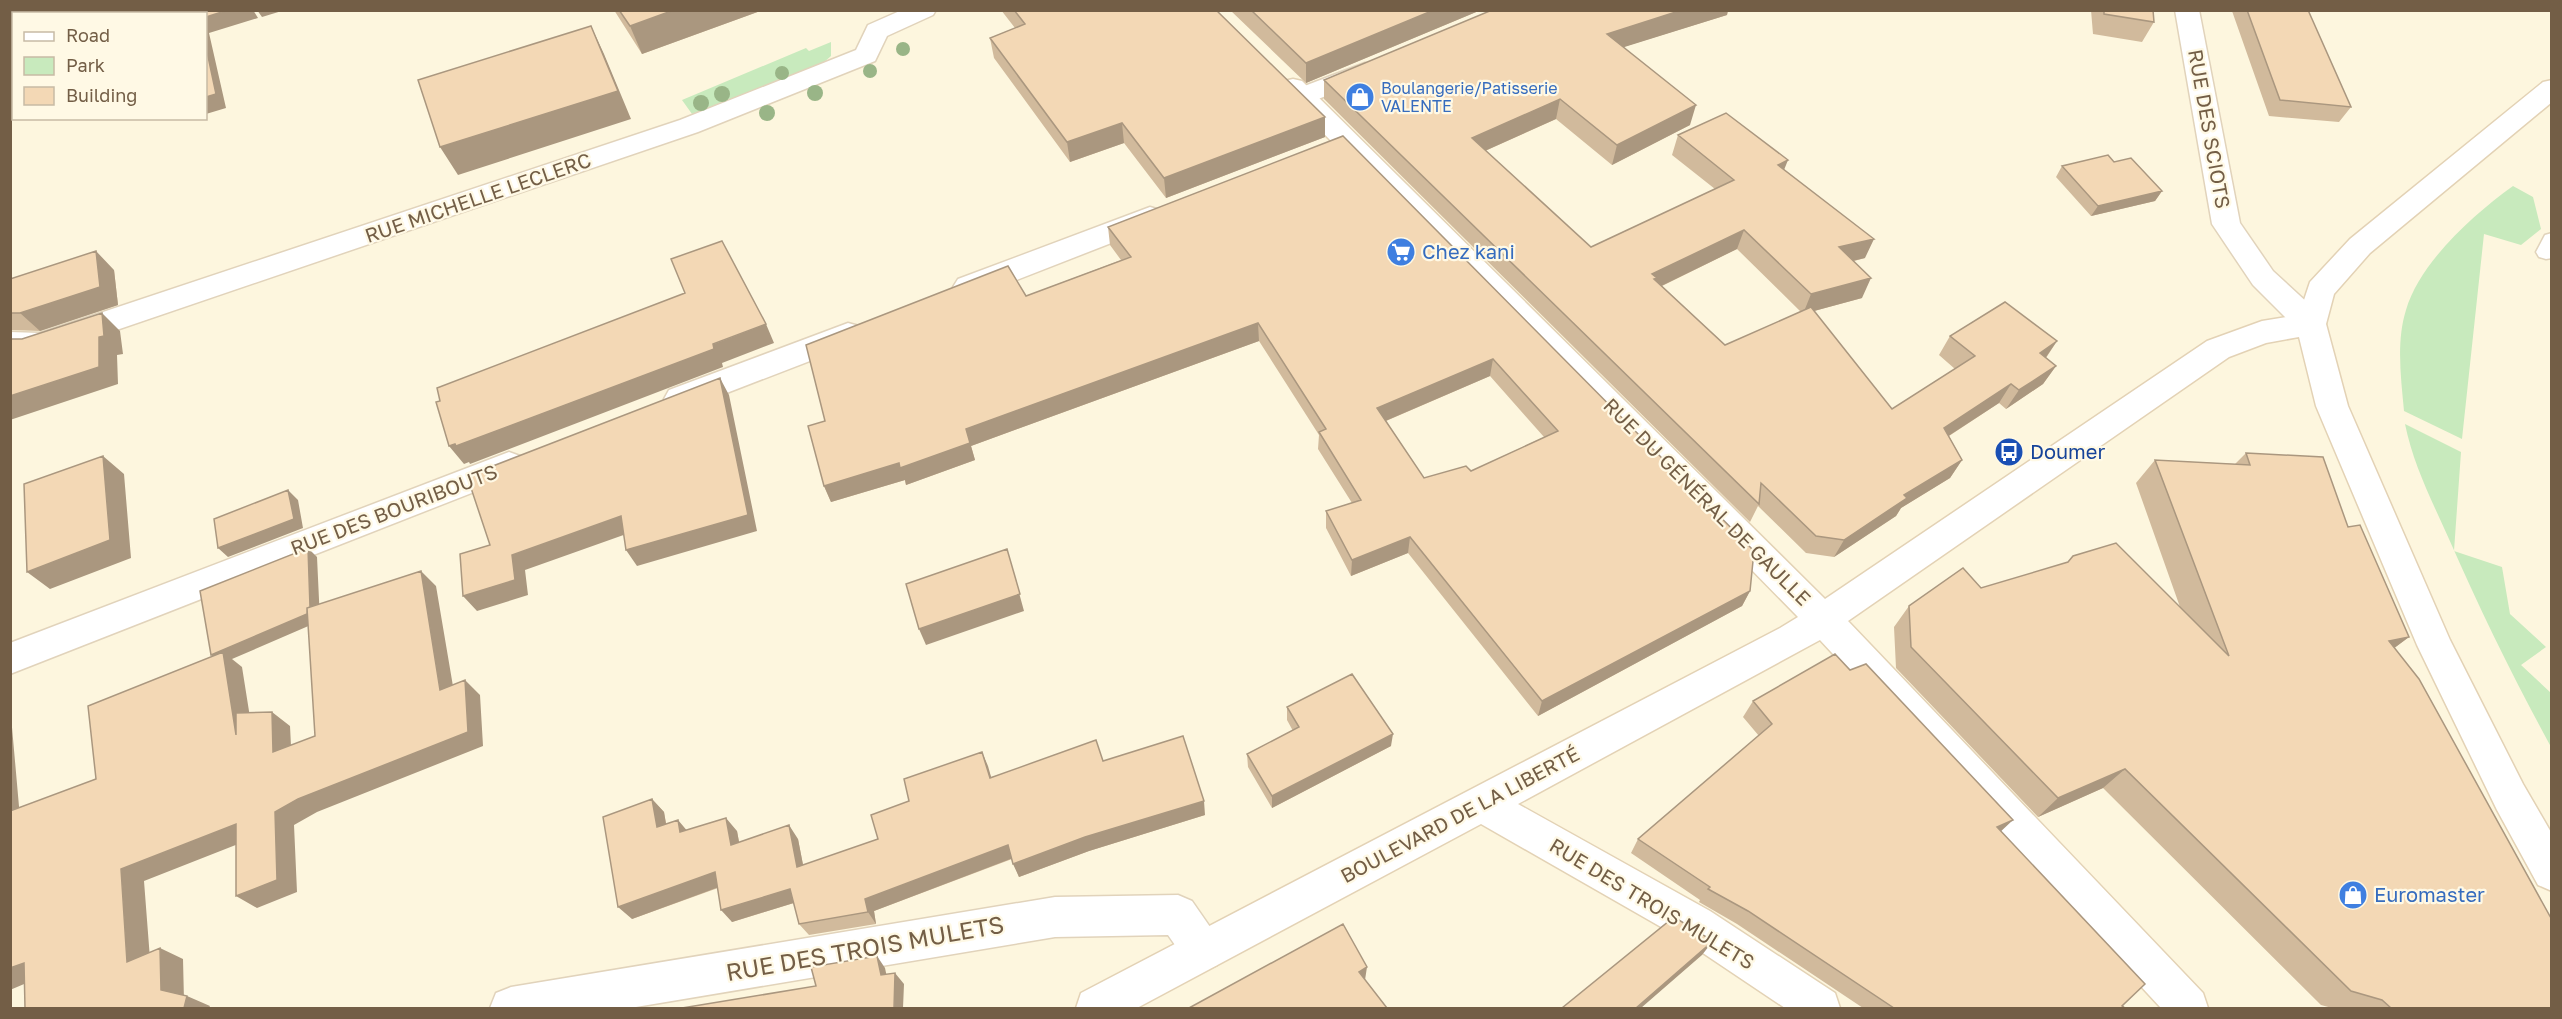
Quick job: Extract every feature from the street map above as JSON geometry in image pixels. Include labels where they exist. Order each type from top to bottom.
[{"type":"street","name":"RUE MICHELLE LECLERC","points":[[10,344],[41,344],[688,126],[866,55],[877,31],[924,10]]},
{"type":"street","name":"RUE DES SCIOTS","points":[[2187,10],[2226,224],[2262,278],[2311,324]]},
{"type":"street","points":[[1303,96],[1391,60]]},
{"type":"street","name":"RUE DU GÉNÉRAL DE GAULLE","points":[[1278,73],[1822,619],[2188,1008]]},
{"type":"street","points":[[2550,864],[2510,797],[2430,634],[2332,406],[2311,324],[2320,290],[2360,246],[2552,88]]},
{"type":"street","points":[[1318,151],[1347,140]]},
{"type":"street","points":[[942,297],[1175,207]]},
{"type":"street","points":[[654,409],[876,323]]},
{"type":"street","name":"BOULEVARD DE LA LIBERTÉ","points":[[1096,1008],[1792,639],[2218,349],[2262,332],[2311,324]]},
{"type":"street","name":"RUE DES BOURIBOUTS","points":[[10,659],[532,456]]},
{"type":"street","name":"RUE DES TROIS MULETS","points":[[1480,803],[1696,925],[1820,1008]]},
{"type":"street","name":"RUE DES TROIS MULETS","points":[[511,1008],[1055,917],[1178,915],[1203,951]]},
{"type":"green space","points":[[831,42],[831,56],[822,64],[692,114],[682,100],[806,48],[809,51]]},
{"type":"green space","points":[[2513,186],[2533,197],[2541,229],[2521,245],[2484,234],[2462,439],[2404,411],[2400,360],[2403,322],[2413,292],[2436,257],[2450,240],[2482,210]]},
{"type":"green space","points":[[2405,424],[2461,452],[2454,550],[2418,468]]},
{"type":"green space","points":[[2454,551],[2502,567],[2510,614],[2546,647],[2521,665],[2551,693],[2551,747],[2498,644]]},
{"type":"building","points":[[62,10],[81,10],[82,12],[62,12]]},
{"type":"building","points":[[191,10],[228,10],[207,17],[207,12],[192,12]]},
{"type":"building","points":[[619,10],[674,10],[630,26]]},
{"type":"building","points":[[1014,10],[1216,10],[1325,117],[1164,178],[1122,123],[1067,142],[990,38],[1025,24]]},
{"type":"building","points":[[1251,10],[1434,10],[1306,63]]},
{"type":"building","points":[[1492,10],[1682,10],[1607,34],[1696,105],[1617,145],[1560,99],[1472,138],[1591,247],[1734,180],[1678,135],[1726,113],[1788,160],[1778,165],[1874,239],[1839,247],[1871,278],[1811,294],[1744,230],[1652,274],[1657,278],[1654,279],[1725,345],[1811,307],[1892,409],[1975,356],[1950,336],[2005,302],[2057,341],[2040,353],[2056,366],[2019,390],[2011,384],[1944,428],[1962,460],[1904,495],[1907,498],[1844,540],[1816,536],[1761,483],[1759,504],[1324,80]]},
{"type":"building","points":[[2104,10],[2153,10],[2154,22],[2104,14]]},
{"type":"building","points":[[2247,10],[2308,10],[2351,107],[2280,100]]},
{"type":"building","points":[[591,26],[618,91],[440,147],[418,80]]},
{"type":"building","points":[[207,52],[216,94],[207,97]]},
{"type":"building","points":[[1343,136],[1754,551],[1750,591],[1542,701],[1410,537],[1352,560],[1326,511],[1361,500],[1319,432],[1326,429],[1258,323],[966,429],[970,443],[900,468],[899,463],[824,486],[808,426],[825,421],[806,345],[1008,266],[1026,296],[1131,257],[1108,227]],"holes":[[[1493,359],[1558,431],[1471,471],[1466,466],[1424,478],[1377,408]]]},
{"type":"building","points":[[2108,155],[2114,162],[2131,158],[2162,191],[2098,206],[2062,166]]},
{"type":"building","points":[[722,241],[766,324],[713,344],[714,349],[456,446],[455,444],[449,446],[436,402],[440,401],[437,388],[685,293],[671,259]]},
{"type":"building","points":[[96,251],[100,287],[20,313],[10,313],[10,279]]},
{"type":"building","points":[[102,313],[104,336],[99,337],[99,367],[10,396],[10,339],[22,339]]},
{"type":"building","points":[[720,378],[748,515],[626,550],[621,516],[512,555],[515,580],[463,596],[460,554],[490,545],[467,476]]},
{"type":"building","points":[[2246,453],[2323,457],[2348,527],[2360,525],[2409,637],[2389,641],[2419,679],[2552,920],[2552,1008],[2391,1008],[2382,1000],[2351,991],[2125,769],[2058,798],[1911,647],[1909,606],[1963,568],[1981,588],[2068,562],[2073,556],[2116,543],[2229,656],[2155,460],[2250,465]]},
{"type":"building","points":[[103,456],[110,540],[27,572],[24,484]]},
{"type":"building","points":[[288,490],[294,519],[218,548],[214,519]]},
{"type":"building","points":[[308,548],[310,607],[307,608],[307,614],[211,655],[200,591]]},
{"type":"building","points":[[1007,549],[1020,594],[919,629],[906,584]]},
{"type":"building","points":[[421,571],[440,690],[465,680],[468,732],[298,799],[275,812],[277,880],[236,896],[236,824],[121,869],[127,962],[160,948],[161,990],[187,996],[184,1008],[25,1008],[24,963],[10,968],[10,811],[96,779],[88,706],[223,652],[236,735],[236,713],[272,712],[273,752],[315,736],[307,608]]},
{"type":"building","points":[[1835,654],[1850,670],[1866,664],[2013,820],[1997,827],[2145,984],[2122,1006],[2125,1008],[1894,1008],[1748,911],[1708,889],[1710,887],[1638,839],[1772,724],[1753,701]]},
{"type":"building","points":[[1352,674],[1393,734],[1272,796],[1247,754],[1299,727],[1287,707]]},
{"type":"building","points":[[1183,736],[1204,801],[1085,837],[1013,864],[1008,845],[865,899],[868,912],[799,924],[790,889],[721,910],[715,872],[618,907],[603,817],[652,799],[657,827],[678,820],[680,832],[726,818],[731,845],[789,825],[797,867],[878,839],[871,815],[909,801],[904,779],[982,752],[990,778],[1096,740],[1103,761]]},
{"type":"building","points":[[1674,917],[1713,941],[1636,1008],[1562,1008]]},
{"type":"building","points":[[1343,924],[1367,967],[1359,972],[1387,1008],[1189,1008]]},
{"type":"building","points":[[877,956],[881,975],[895,973],[894,1008],[682,1008],[816,986],[811,967]]},
{"type":"place","name":"Boulangerie/Patisserie VALENTE","points":[[1360,97]]},
{"type":"place","name":"Chez kani","points":[[1401,252]]},
{"type":"place","name":"Doumer","points":[[2009,452]]},
{"type":"place","name":"Euromaster","points":[[2353,895]]}]
